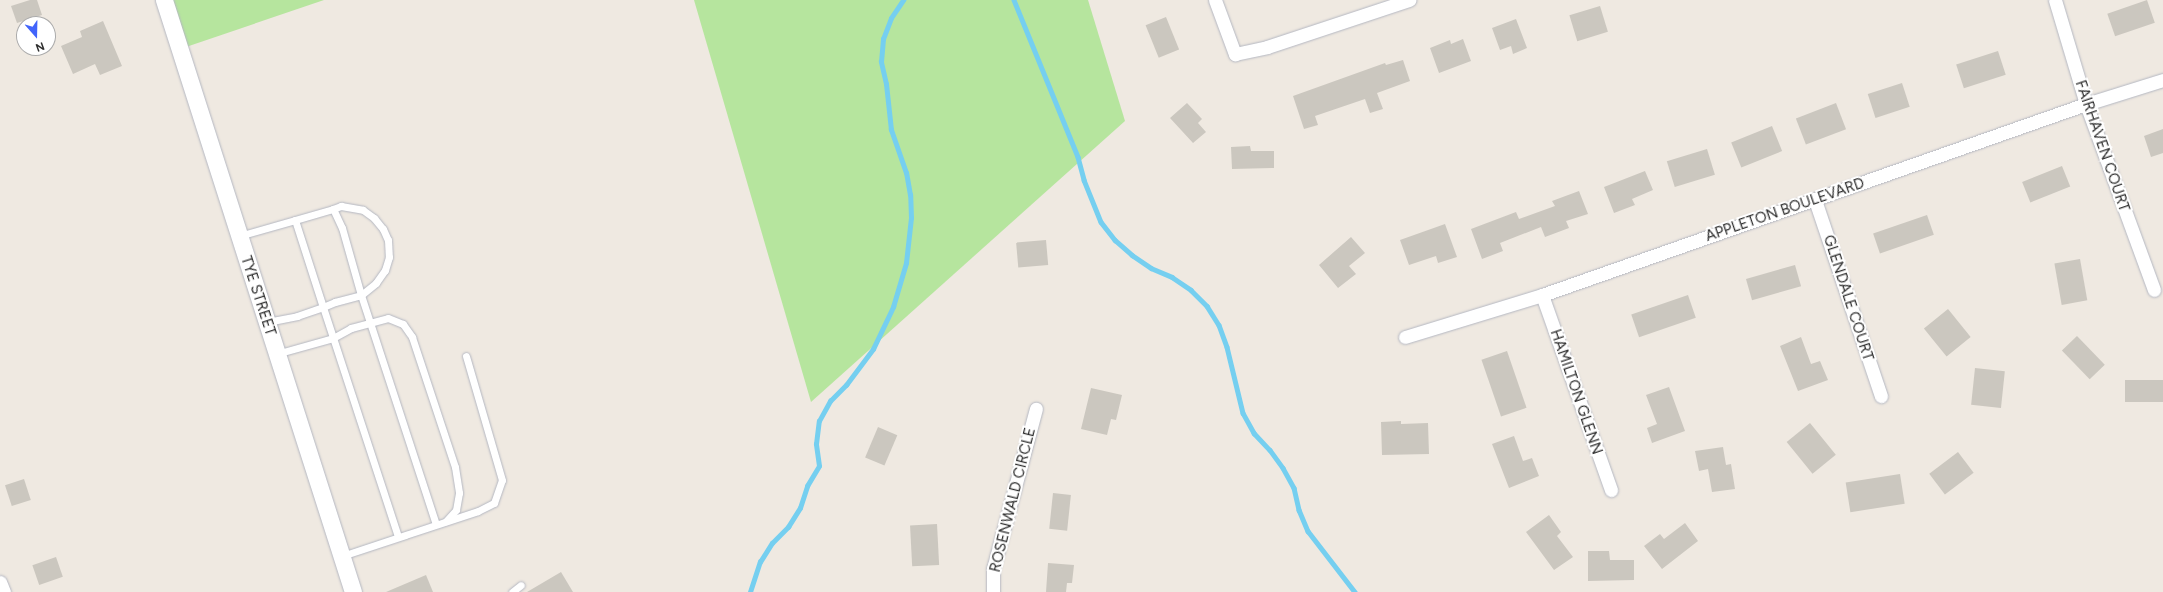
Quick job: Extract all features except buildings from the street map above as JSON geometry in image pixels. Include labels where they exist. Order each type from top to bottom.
[{"type":"street","name":"TYE STREET","points":[[164,0],[353,592]]},
{"type":"street","points":[[1215,0],[1235,54],[1267,47],[1409,0]]},
{"type":"street","name":"FAIRHAVEN COURT","points":[[2056,0],[2086,104],[2154,290]]},
{"type":"street","name":"APPLETON BOULEVARD","points":[[1405,336],[1542,295],[2086,104],[2163,80]]},
{"type":"street","name":"GLENDALE COURT","points":[[1815,200],[1881,396]]},
{"type":"street","name":"HAMILTON GLENN","points":[[1542,295],[1611,490]]},
{"type":"street","name":"ROSENWALD CIRCLE","points":[[993,592],[993,569],[1036,409]]},
{"type":"street","points":[[0,582],[4,592]]},
{"type":"lane","points":[[239,236],[340,206],[363,210],[374,218],[383,229],[388,240],[389,257],[385,270],[376,283],[361,295],[323,306],[297,316],[266,322]]},
{"type":"lane","points":[[333,209],[342,228],[361,295],[436,524]]},
{"type":"lane","points":[[295,220],[398,536]]},
{"type":"lane","points":[[276,354],[333,338],[351,328],[388,318],[403,324],[412,337],[455,467],[459,493],[456,510],[446,521]]},
{"type":"lane","points":[[341,556],[398,536],[478,511],[494,503],[502,480],[466,356]]},
{"type":"lane","points":[[512,592],[521,585]]},
{"type":"green space","points":[[172,0],[324,0],[186,47]]},
{"type":"green space","points":[[694,0],[1088,0],[1125,121],[811,402]]},
{"type":"waterway","points":[[750,592],[760,562],[772,543],[788,527],[800,508],[807,486],[819,466],[816,444],[819,421],[830,401],[846,385],[873,349],[893,307],[906,263],[911,218],[910,195],[906,173],[891,130],[886,84],[881,62],[883,39],[891,18],[903,0]]},
{"type":"waterway","points":[[1014,0],[1078,157],[1084,180],[1101,222],[1115,240],[1132,255],[1151,268],[1172,277],[1191,290],[1207,306],[1219,325],[1227,347],[1243,413],[1254,433],[1270,450],[1283,468],[1294,488],[1299,510],[1308,531],[1355,592]]}]
